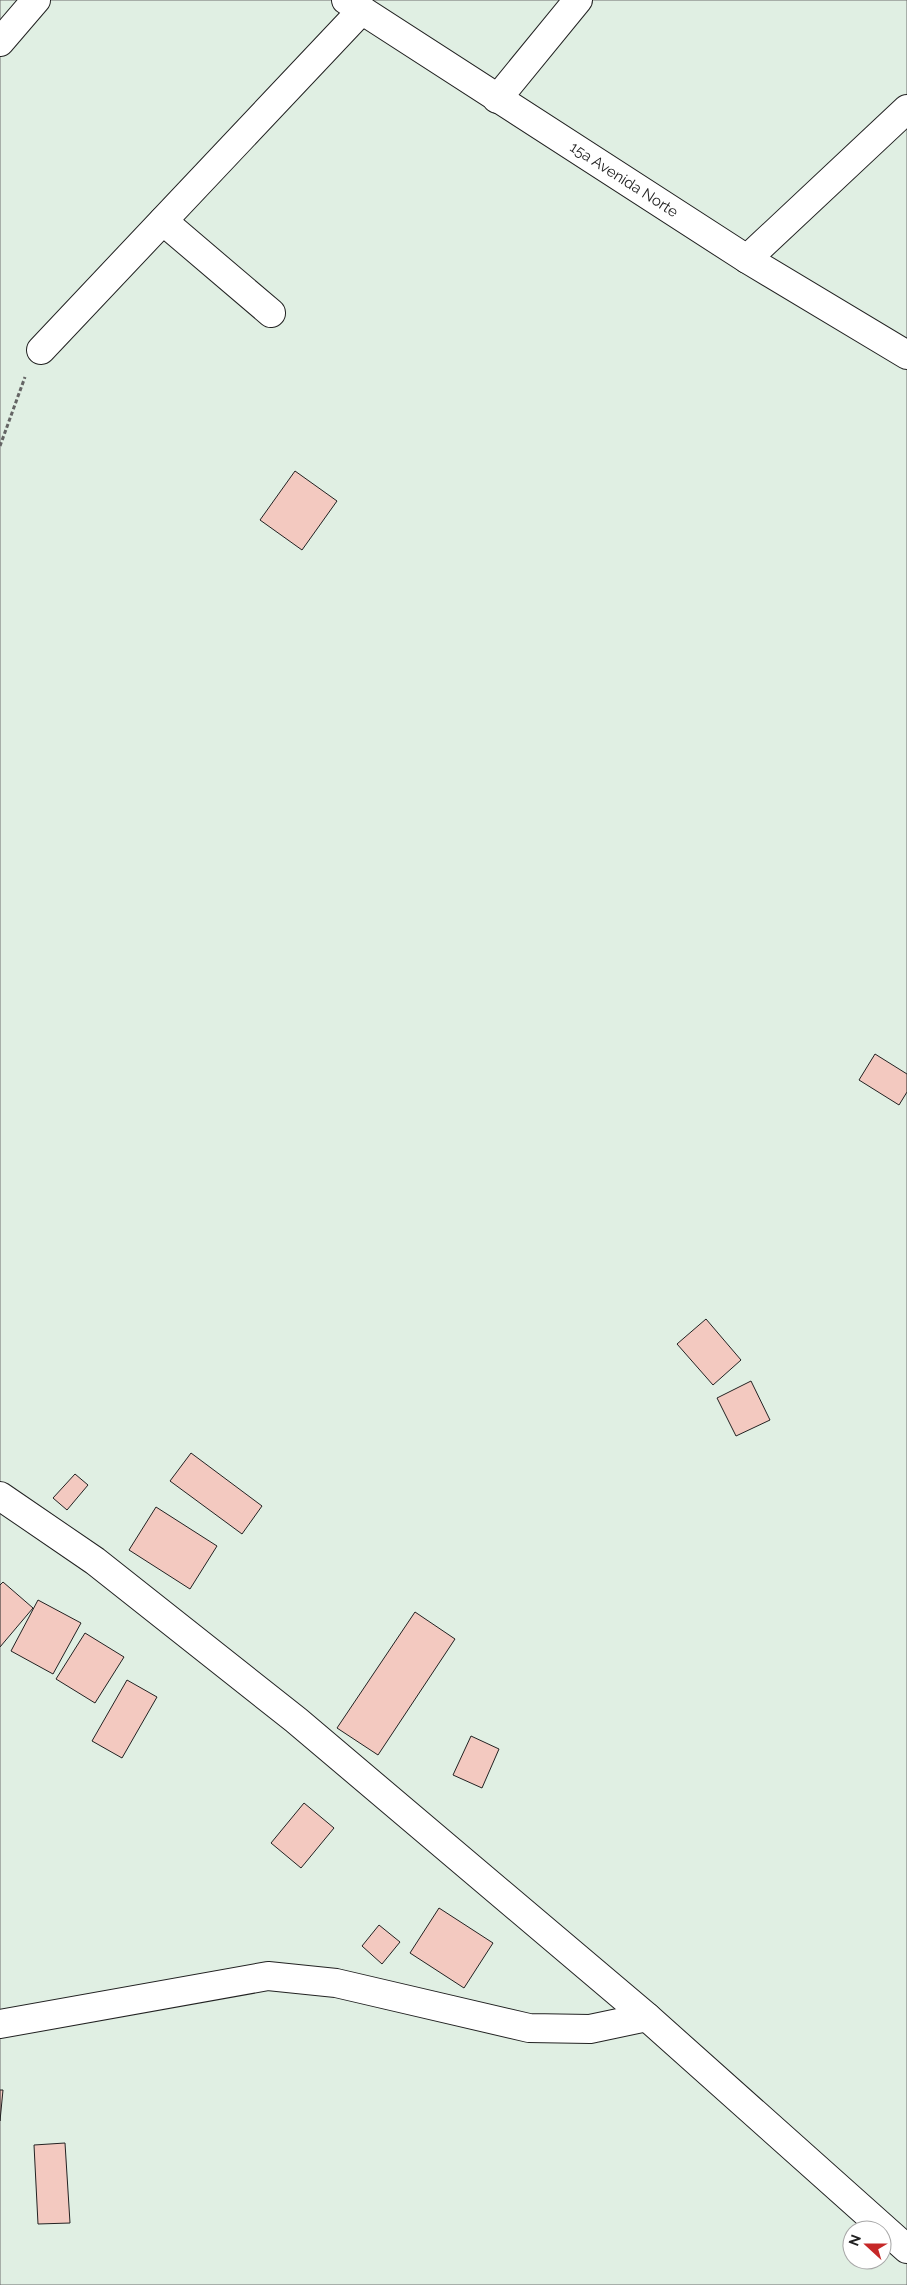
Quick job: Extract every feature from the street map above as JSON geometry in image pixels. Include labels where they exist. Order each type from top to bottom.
[{"type":"street","points":[[0,42],[36,0]]},
{"type":"street","points":[[497,99],[578,0]]},
{"type":"street","points":[[41,350],[163,221],[354,5]]},
{"type":"street","name":"15a Avenida Norte","points":[[354,5],[747,259],[907,355]]},
{"type":"street","points":[[747,259],[907,109]]},
{"type":"street","points":[[163,221],[271,313]]},
{"type":"street","points":[[0,1496],[95,1562],[296,1720],[647,2017],[907,2249]]},
{"type":"street","points":[[0,2024],[268,1976],[336,1983],[529,2028],[590,2030],[647,2017]]},
{"type":"path","points":[[0,446],[21,384],[41,350]]},
{"type":"green space","points":[[0,0],[907,0],[907,2285],[0,2285]]},
{"type":"building","points":[[295,471],[337,501],[302,550],[260,520]]},
{"type":"building","points":[[875,1054],[907,1074],[907,1092],[899,1105],[859,1080]]},
{"type":"building","points":[[706,1319],[741,1360],[713,1385],[677,1344]]},
{"type":"building","points":[[751,1381],[770,1420],[736,1436],[717,1398]]},
{"type":"building","points":[[191,1453],[262,1506],[242,1534],[170,1481]]},
{"type":"building","points":[[75,1474],[88,1485],[67,1510],[53,1498]]},
{"type":"building","points":[[156,1507],[217,1546],[190,1589],[129,1550]]},
{"type":"building","points":[[3,1582],[33,1608],[0,1647],[0,1585]]},
{"type":"building","points":[[38,1600],[81,1623],[53,1674],[11,1651]]},
{"type":"building","points":[[415,1612],[455,1639],[378,1755],[337,1728]]},
{"type":"building","points":[[85,1633],[124,1657],[95,1703],[56,1679]]},
{"type":"building","points":[[127,1680],[157,1697],[122,1758],[92,1741]]},
{"type":"building","points":[[471,1736],[499,1749],[482,1788],[453,1775]]},
{"type":"building","points":[[304,1803],[334,1828],[301,1868],[271,1843]]},
{"type":"building","points":[[439,1908],[493,1943],[464,1988],[410,1953]]},
{"type":"building","points":[[379,1925],[400,1942],[382,1964],[362,1946]]},
{"type":"building","points":[[0,2090],[3,2090],[0,2121]]},
{"type":"building","points":[[65,2143],[70,2223],[38,2224],[34,2145]]}]
